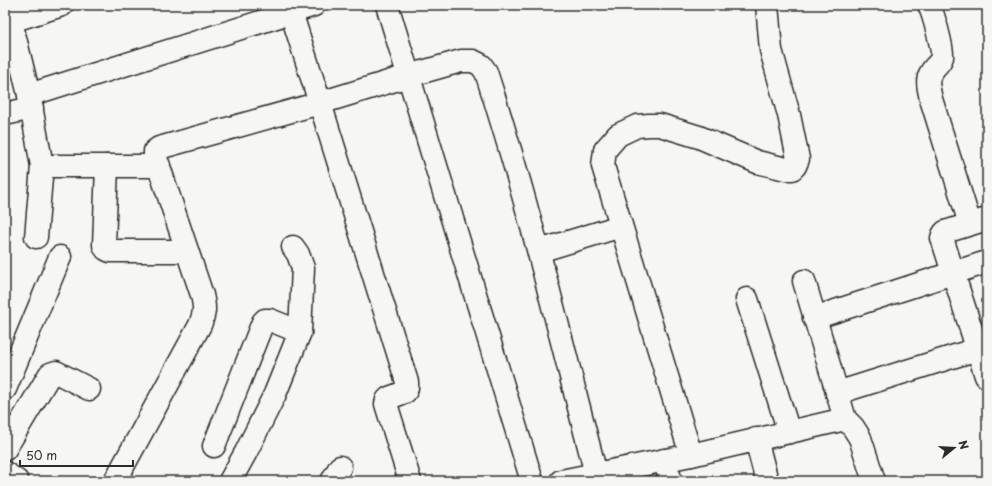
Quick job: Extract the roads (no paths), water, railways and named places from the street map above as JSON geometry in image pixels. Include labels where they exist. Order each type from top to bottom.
[{"type":"street","points":[[36,237],[42,166],[30,102],[12,55],[9,13],[62,5]]},
{"type":"street","points":[[5,114],[30,102],[314,5]]},
{"type":"street","points":[[387,5],[532,481]]},
{"type":"street","points":[[691,455],[603,166],[605,150],[618,135],[637,126],[660,125],[699,137],[757,162],[786,169],[792,169],[796,166],[798,159],[771,50],[767,5]]},
{"type":"street","points":[[929,5],[941,45],[942,56],[940,61],[930,72],[927,83],[931,99],[979,221],[945,232],[942,238],[953,274],[982,347],[986,376]]},
{"type":"street","points":[[290,12],[407,382],[407,391],[389,398],[386,404],[410,481]]},
{"type":"street","points":[[115,481],[200,325],[205,313],[202,295],[155,155],[155,151],[159,148],[320,103],[461,61],[474,61],[481,65],[486,72],[539,251],[596,474]]},
{"type":"street","points":[[42,166],[159,166]]},
{"type":"street","points":[[107,166],[104,245],[106,249],[110,251],[188,251]]},
{"type":"street","points":[[539,251],[621,226]]},
{"type":"street","points":[[230,481],[275,394],[300,332],[303,268],[298,254],[293,247]]},
{"type":"street","points":[[5,388],[60,257]]},
{"type":"street","points":[[814,318],[987,262]]},
{"type":"street","points":[[804,281],[844,419],[853,427],[860,438],[874,481]]},
{"type":"street","points":[[747,299],[788,432]]},
{"type":"street","points":[[214,446],[263,322],[265,320],[270,320],[300,332]]},
{"type":"street","points":[[837,393],[982,347]]},
{"type":"street","points":[[5,449],[50,374],[56,372],[89,389]]},
{"type":"street","points":[[561,481],[691,455],[844,419]]},
{"type":"street","points":[[756,439],[767,481]]},
{"type":"street","points":[[664,460],[671,481]]},
{"type":"street","points":[[5,473],[17,481]]}]
